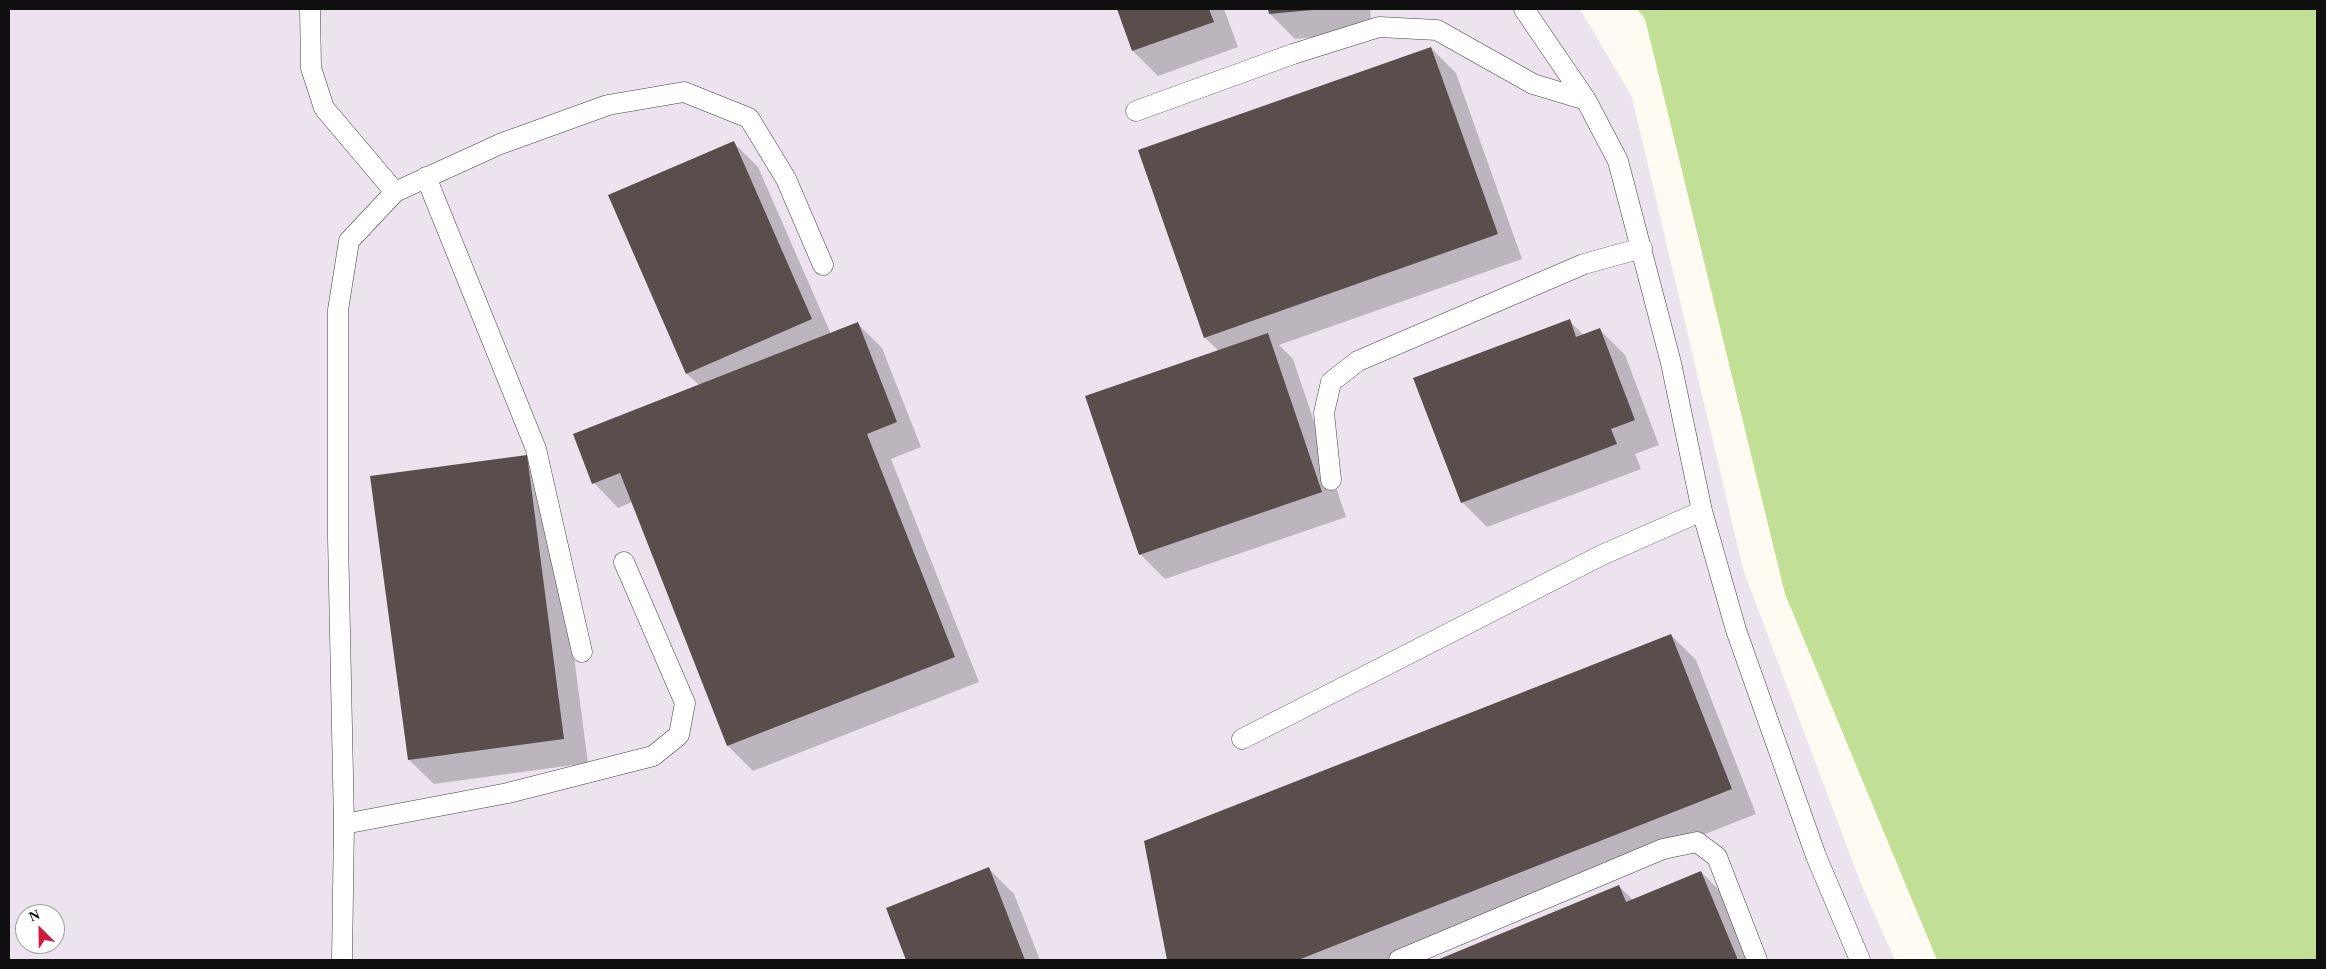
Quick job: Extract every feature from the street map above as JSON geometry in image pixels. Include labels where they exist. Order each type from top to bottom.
[{"type":"lane","points":[[310,9],[311,68],[324,108],[394,192]]},
{"type":"lane","points":[[1524,9],[1586,100],[1618,161],[1671,363],[1702,511],[1736,630],[1816,856],[1860,960]]},
{"type":"lane","points":[[1136,111],[1293,54],[1379,27],[1437,30],[1533,84],[1586,100]]},
{"type":"lane","points":[[342,960],[344,824],[338,537],[338,310],[349,241],[394,192],[500,144],[608,105],[684,92],[749,118],[786,179],[823,265]]},
{"type":"lane","points":[[426,177],[536,449],[582,652]]},
{"type":"lane","points":[[1331,480],[1324,413],[1331,382],[1358,361],[1584,264],[1642,248]]},
{"type":"lane","points":[[1242,739],[1602,555],[1702,511]]},
{"type":"lane","points":[[344,824],[508,793],[653,756],[679,735],[685,703],[624,562]]},
{"type":"lane","points":[[1399,960],[1663,849],[1697,842],[1716,857],[1757,960]]},
{"type":"shaded area","points":[[9,9],[1580,9],[1632,97],[1743,569],[1861,884],[1895,960],[9,960]]},
{"type":"green space","points":[[1637,9],[2317,9],[2317,960],[1937,960],[1785,594],[1645,19]]},
{"type":"building","points":[[1117,9],[1209,9],[1214,22],[1132,51]]},
{"type":"building","points":[[1268,9],[1312,9],[1312,10],[1269,14]]},
{"type":"building","points":[[1431,47],[1498,234],[1204,338],[1138,150]]},
{"type":"building","points":[[734,141],[812,319],[686,374],[608,195]]},
{"type":"building","points":[[1570,319],[1576,337],[1600,328],[1635,420],[1611,429],[1617,444],[1461,503],[1413,378]]},
{"type":"building","points":[[858,322],[897,422],[867,434],[955,657],[727,746],[620,473],[592,484],[573,434]]},
{"type":"building","points":[[1268,333],[1322,492],[1139,555],[1085,396]]},
{"type":"building","points":[[527,455],[564,739],[408,760],[370,476]]},
{"type":"building","points":[[1671,634],[1732,789],[1298,960],[1167,960],[1144,841]]},
{"type":"building","points":[[989,867],[1025,960],[906,960],[886,908]]},
{"type":"building","points":[[1701,871],[1738,960],[1437,960],[1619,885],[1626,902]]}]
